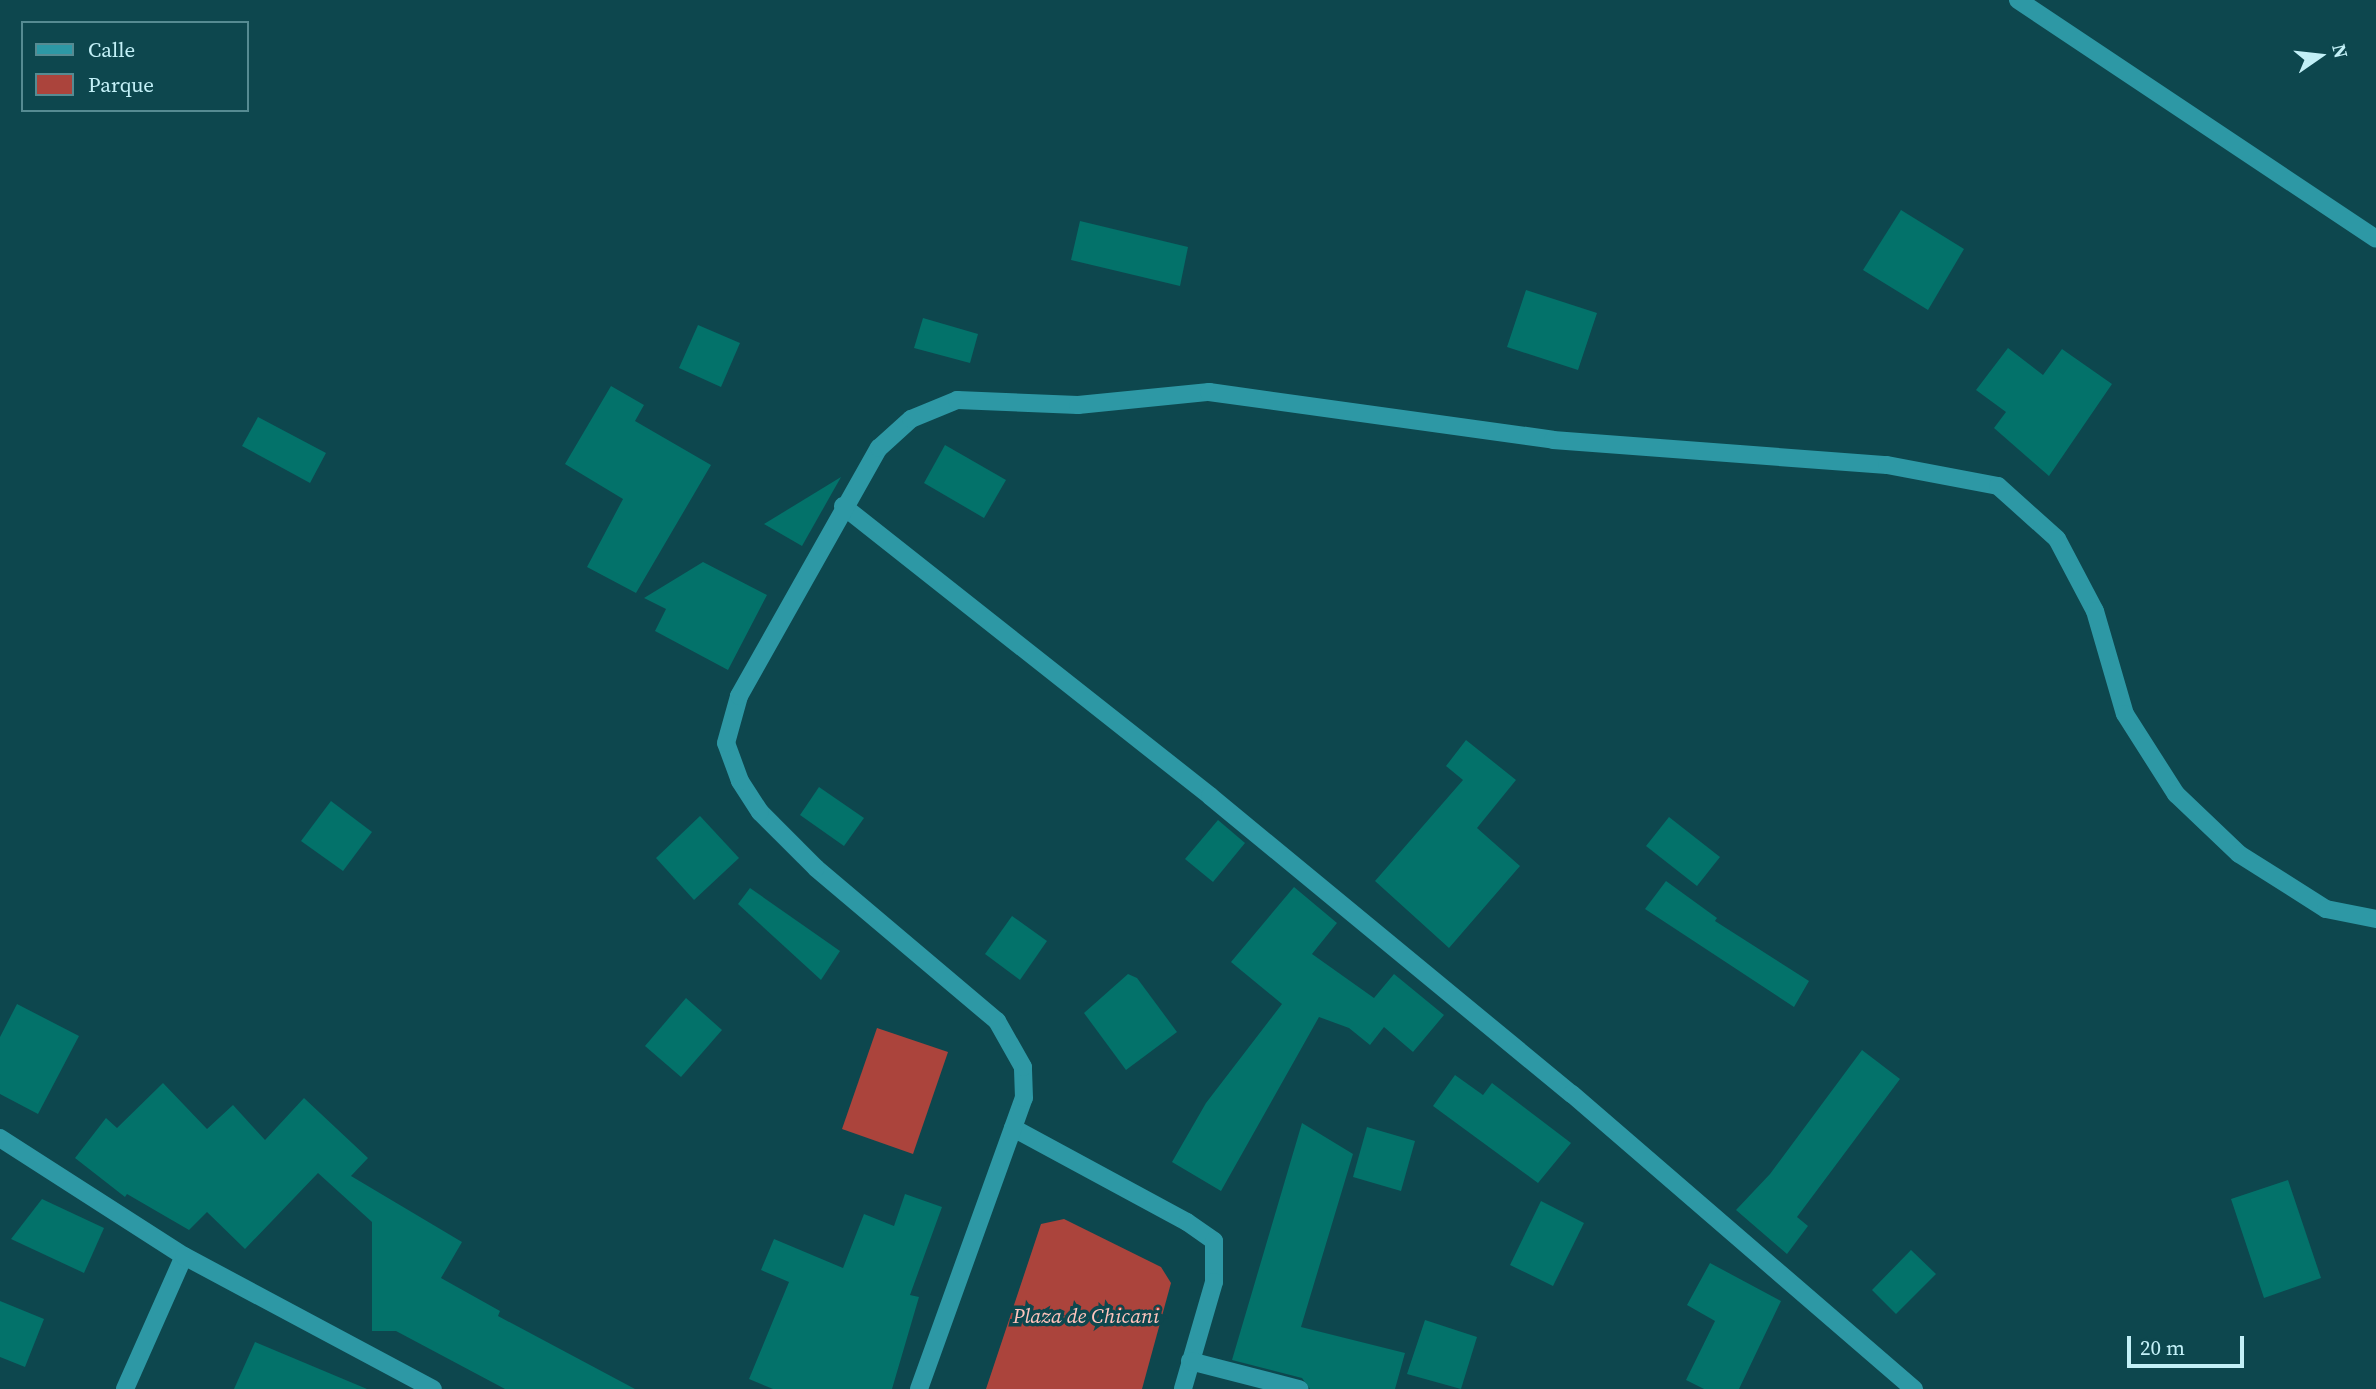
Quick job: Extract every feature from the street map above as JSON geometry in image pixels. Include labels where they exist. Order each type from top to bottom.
[{"type":"street","points":[[2018,0],[2376,239]]},
{"type":"street","points":[[919,1389],[1024,1098],[1023,1067],[997,1021],[816,868],[760,812],[740,781],[726,743],[739,696],[843,506],[879,448],[911,419],[957,400],[1077,405],[1209,392],[1552,440],[1886,465],[1998,486],[2057,539],[2095,611],[2125,714],[2176,794],[2239,854],[2326,909],[2376,919]]},
{"type":"street","points":[[843,506],[1210,796],[1572,1094],[1914,1389]]},
{"type":"street","points":[[1013,1128],[1187,1222],[1214,1241],[1214,1282],[1184,1389]]},
{"type":"street","points":[[0,1138],[184,1256],[433,1389]]},
{"type":"street","points":[[125,1389],[184,1256]]},
{"type":"street","points":[[1190,1361],[1299,1389]]},
{"type":"green space","points":[[877,1028],[948,1052],[913,1154],[842,1129]]},
{"type":"green space","name":"Plaza de Chicani","points":[[1064,1219],[1161,1267],[1171,1283],[1142,1389],[986,1389],[1041,1224]]},
{"type":"building","points":[[1901,210],[1964,249],[1928,310],[1863,270]]},
{"type":"building","points":[[1080,221],[1188,247],[1180,286],[1071,260]]},
{"type":"building","points":[[1526,290],[1597,313],[1578,370],[1507,347]]},
{"type":"building","points":[[923,318],[978,334],[970,363],[914,348]]},
{"type":"building","points":[[698,325],[740,343],[721,387],[679,368]]},
{"type":"building","points":[[2008,348],[2043,375],[2062,349],[2112,384],[2049,476],[1994,428],[2006,412],[1976,390]]},
{"type":"building","points":[[611,386],[644,405],[635,421],[711,465],[636,593],[587,567],[623,499],[565,464]]},
{"type":"building","points":[[258,417],[326,453],[310,483],[242,446]]},
{"type":"building","points":[[945,445],[1006,480],[984,518],[924,483]]},
{"type":"building","points":[[841,477],[802,546],[764,524]]},
{"type":"building","points":[[703,562],[767,595],[728,670],[655,631],[666,609],[644,598]]},
{"type":"building","points":[[1466,740],[1516,780],[1477,828],[1520,866],[1449,948],[1375,881],[1463,780],[1446,766]]},
{"type":"building","points":[[819,787],[864,818],[844,846],[800,815]]},
{"type":"building","points":[[331,801],[372,832],[343,871],[301,841]]},
{"type":"building","points":[[700,816],[739,858],[694,900],[656,858]]},
{"type":"building","points":[[1669,817],[1720,857],[1697,886],[1646,846]]},
{"type":"building","points":[[1218,820],[1245,843],[1213,882],[1185,859]]},
{"type":"building","points":[[1666,881],[1717,918],[1715,921],[1809,981],[1794,1007],[1645,909]]},
{"type":"building","points":[[1294,887],[1337,923],[1312,954],[1374,998],[1394,974],[1444,1015],[1413,1052],[1384,1027],[1370,1045],[1349,1028],[1319,1017],[1221,1191],[1172,1162],[1206,1103],[1282,1004],[1231,962]]},
{"type":"building","points":[[750,888],[840,951],[821,980],[738,904]]},
{"type":"building","points":[[1012,916],[1047,941],[1020,980],[985,954]]},
{"type":"building","points":[[1128,974],[1137,978],[1177,1032],[1126,1070],[1084,1013]]},
{"type":"building","points":[[686,998],[722,1030],[681,1077],[645,1046]]},
{"type":"building","points":[[17,1004],[79,1036],[38,1114],[0,1094],[0,1037]]},
{"type":"building","points":[[1862,1050],[1900,1079],[1797,1217],[1808,1226],[1787,1254],[1736,1210],[1770,1174]]},
{"type":"building","points":[[1455,1075],[1483,1095],[1492,1083],[1571,1143],[1538,1183],[1433,1106]]},
{"type":"building","points":[[163,1083],[207,1129],[233,1105],[265,1140],[304,1098],[368,1158],[351,1176],[462,1242],[441,1278],[500,1311],[498,1316],[635,1389],[505,1389],[396,1331],[372,1331],[372,1222],[318,1173],[245,1249],[207,1212],[189,1230],[127,1194],[125,1197],[75,1158],[106,1118],[117,1128]]},
{"type":"building","points":[[1302,1123],[1353,1154],[1301,1327],[1405,1353],[1395,1389],[1310,1389],[1302,1378],[1232,1360]]},
{"type":"building","points":[[1367,1127],[1415,1141],[1401,1191],[1353,1177]]},
{"type":"building","points":[[2288,1180],[2321,1278],[2264,1298],[2231,1199]]},
{"type":"building","points":[[905,1194],[942,1207],[910,1295],[919,1297],[892,1389],[773,1389],[749,1379],[789,1282],[761,1270],[774,1239],[843,1268],[864,1214],[894,1226]]},
{"type":"building","points":[[42,1199],[104,1228],[84,1273],[11,1239]]},
{"type":"building","points":[[1541,1201],[1584,1223],[1553,1286],[1510,1265]]},
{"type":"building","points":[[1911,1250],[1936,1274],[1896,1314],[1872,1290]]},
{"type":"building","points":[[1710,1263],[1781,1301],[1739,1389],[1704,1389],[1686,1380],[1715,1321],[1687,1305]]},
{"type":"building","points":[[0,1301],[44,1319],[25,1367],[0,1357]]},
{"type":"building","points":[[1425,1320],[1477,1337],[1461,1389],[1407,1374]]},
{"type":"building","points":[[255,1342],[367,1389],[234,1389]]}]
